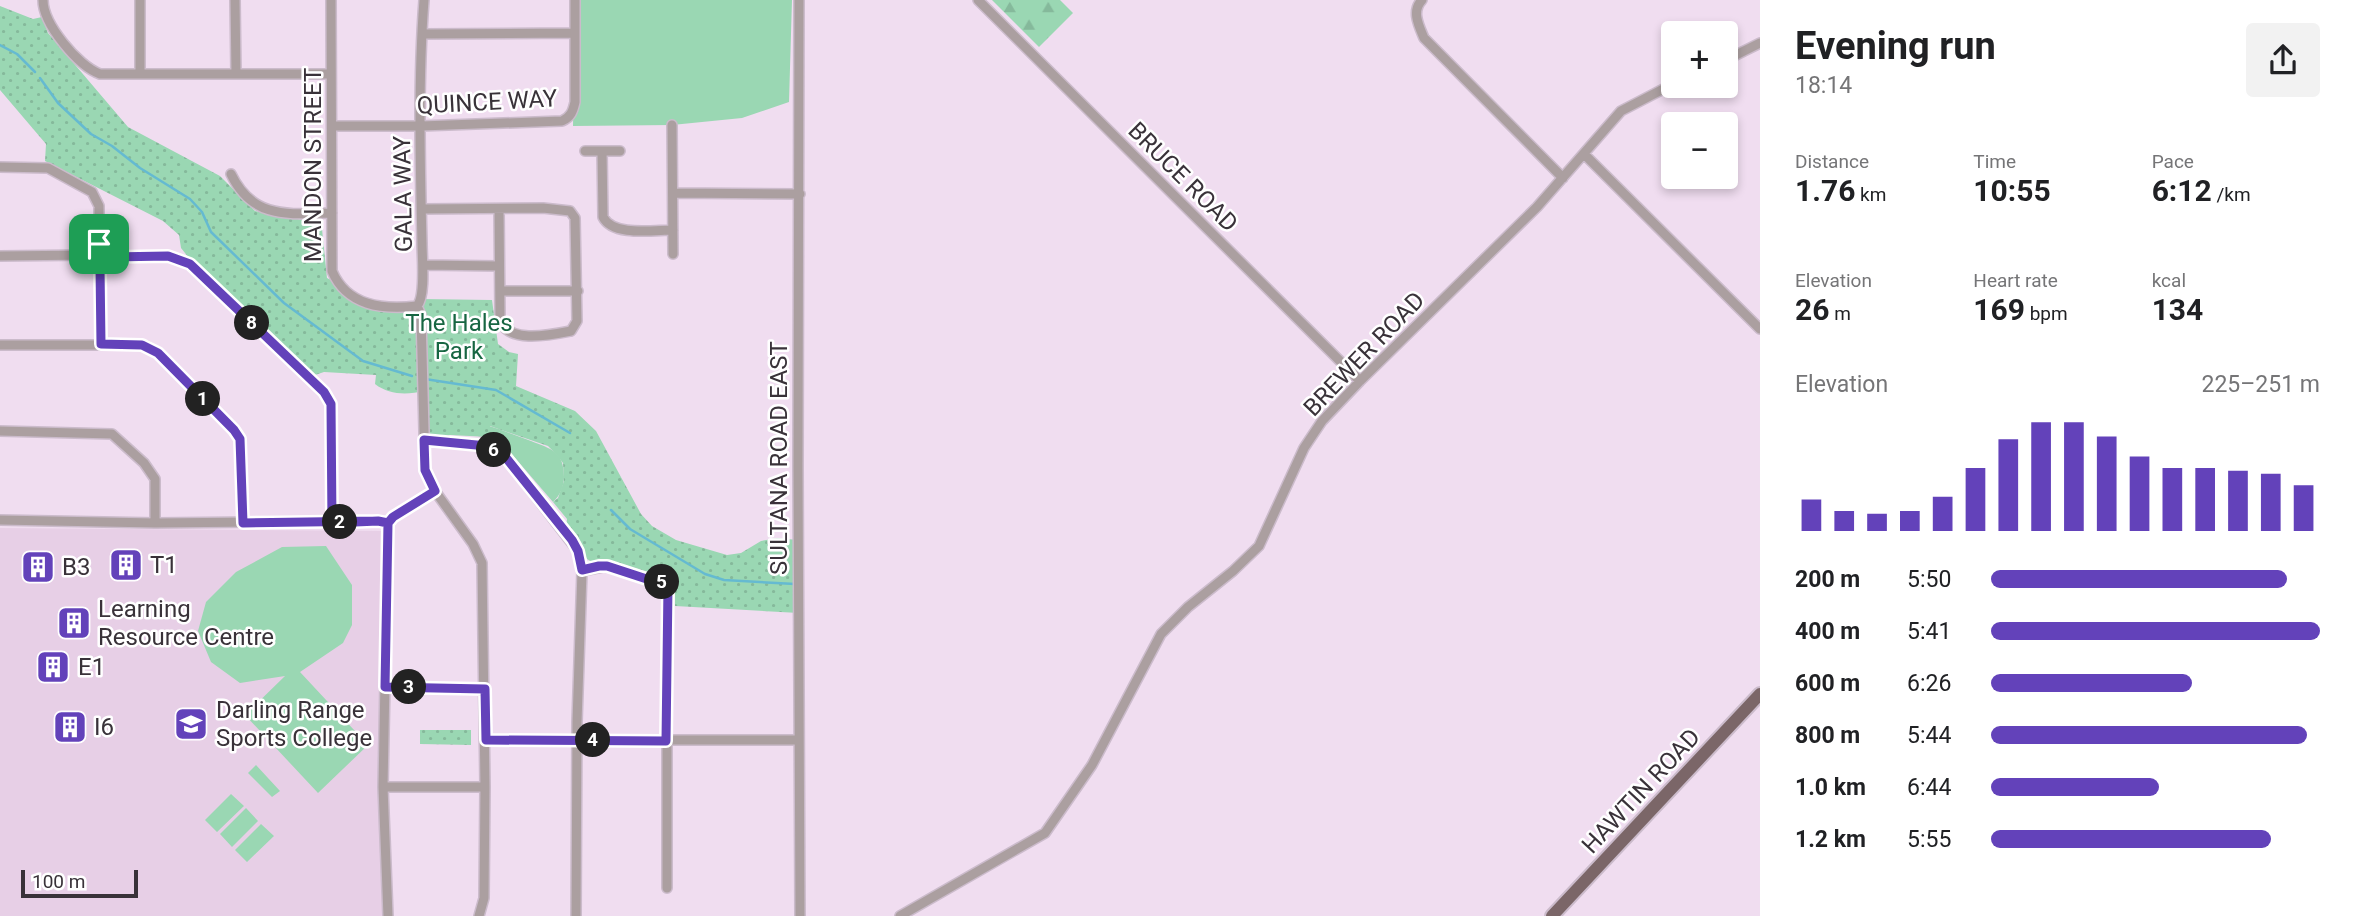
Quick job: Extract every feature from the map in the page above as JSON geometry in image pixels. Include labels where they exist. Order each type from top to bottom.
[{"type":"main road","name":"HAWTIN ROAD","points":[[1552,916],[1760,694]]},
{"type":"street","points":[[43,0],[43,10],[48,22],[88,69],[100,74],[331,75]]},
{"type":"street","points":[[140,0],[140,74]]},
{"type":"street","points":[[236,0],[236,74]]},
{"type":"street","name":"MANDON STREET","points":[[331,0],[332,271],[337,283],[356,299],[371,306],[418,305]]},
{"type":"street","name":"GALA WAY","points":[[424,0],[421,126],[423,265],[418,305],[421,315],[424,379],[425,470],[435,491],[478,553],[483,576],[486,740],[484,898],[479,916]]},
{"type":"street","name":"QUINCE WAY","points":[[332,125],[421,126],[568,119],[575,102],[575,0]]},
{"type":"street","name":"SULTANA ROAD EAST","points":[[799,0],[800,916]]},
{"type":"street","name":"BRUCE ROAD","points":[[978,0],[1360,381]]},
{"type":"street","points":[[1422,0],[1418,4],[1416,21],[1424,38],[1563,178]]},
{"type":"street","points":[[422,34],[575,33]]},
{"type":"street","points":[[1738,54],[1760,43]]},
{"type":"street","name":"BREWER ROAD","points":[[900,916],[1045,833],[1092,765],[1161,634],[1259,546],[1304,448],[1322,421],[1537,207],[1621,111],[1661,90]]},
{"type":"street","points":[[672,125],[673,254]]},
{"type":"street","points":[[586,151],[620,152]]},
{"type":"street","points":[[602,151],[603,217],[606,223],[613,228],[673,230]]},
{"type":"street","points":[[1584,154],[1760,329]]},
{"type":"street","points":[[0,167],[48,168],[92,192],[99,206],[99,244]]},
{"type":"street","points":[[231,174],[237,185],[254,203],[267,211],[280,215],[332,214]]},
{"type":"street","points":[[674,193],[800,194]]},
{"type":"street","points":[[422,209],[561,208],[570,211],[575,218],[578,291],[577,321],[572,331],[514,335],[503,326],[500,317],[499,209]]},
{"type":"street","points":[[89,256],[93,247],[99,244]]},
{"type":"street","points":[[89,256],[94,265],[100,267],[109,263],[109,249],[99,244]]},
{"type":"street","points":[[0,256],[89,256]]},
{"type":"street","points":[[111,257],[168,256],[190,264],[324,392],[331,404],[332,523]]},
{"type":"street","points":[[423,265],[499,266]]},
{"type":"street","points":[[100,267],[101,344]]},
{"type":"street","points":[[500,291],[578,291]]},
{"type":"street","points":[[0,345],[142,345],[158,353],[234,430],[242,446],[243,523]]},
{"type":"street","points":[[0,431],[112,434],[144,463],[155,479],[155,523]]},
{"type":"street","points":[[424,440],[487,446],[503,454],[578,551],[582,570],[576,916]]},
{"type":"street","points":[[0,520],[155,523],[383,522],[435,491]]},
{"type":"street","points":[[383,522],[383,787],[388,916]]},
{"type":"street","points":[[582,570],[607,566],[668,586],[670,593],[667,639],[667,888]]},
{"type":"street","points":[[385,687],[485,689]]},
{"type":"street","points":[[486,740],[799,740]]},
{"type":"street","points":[[383,787],[485,787]]},
{"type":"shaded area","name":"Darling Range Sports College","points":[[0,528],[382,531],[384,916],[0,916]]},
{"type":"green space","points":[[575,0],[792,0],[789,102],[742,118],[672,125],[573,126]]},
{"type":"green space","points":[[992,0],[1060,0],[1073,13],[1039,47]]},
{"type":"green space","name":"The Hales Park","points":[[0,6],[33,19],[42,17],[48,33],[128,127],[220,176],[255,211],[319,223],[322,229],[327,278],[356,299],[417,306],[421,299],[492,300],[498,344],[509,352],[518,354],[516,386],[575,411],[596,431],[641,514],[652,526],[676,540],[727,555],[741,553],[761,541],[777,538],[798,540],[799,613],[675,606],[675,585],[671,580],[611,562],[592,562],[587,559],[566,527],[567,519],[553,502],[558,498],[564,481],[563,463],[548,446],[490,426],[489,437],[446,437],[424,433],[424,391],[405,393],[386,390],[375,384],[376,375],[324,372],[315,375],[189,258],[181,248],[179,235],[163,221],[45,161],[46,144],[0,90]]},
{"type":"green space","points":[[489,426],[545,446],[559,456],[564,480],[560,494],[553,502],[504,445],[489,437]]},
{"type":"green space","points":[[326,546],[352,585],[352,625],[343,643],[300,672],[368,745],[318,793],[245,715],[285,676],[240,683],[211,662],[198,631],[206,602],[236,572],[282,547]]},
{"type":"green space","points":[[420,730],[471,730],[471,745],[420,744]]},
{"type":"green space","points":[[256,765],[280,791],[272,797],[248,773]]},
{"type":"green space","points":[[231,794],[244,806],[217,832],[205,820]]},
{"type":"green space","points":[[246,808],[258,821],[232,847],[220,834]]},
{"type":"green space","points":[[261,824],[274,836],[247,862],[235,850]]},
{"type":"waterway","points":[[0,45],[17,54],[35,72]]},
{"type":"waterway","points":[[40,78],[58,103],[91,134],[190,199],[202,212],[211,232],[284,303],[363,361],[412,376]]},
{"type":"waterway","points":[[425,379],[496,390],[570,433]]},
{"type":"waterway","points":[[611,510],[630,529],[705,574],[724,580],[795,584]]},
{"type":"place","name":"T1","points":[[126,565]]},
{"type":"place","name":"B3","points":[[38,567]]},
{"type":"place","name":"Learning Resource Centre","points":[[74,623]]},
{"type":"place","name":"E1","points":[[53,667]]},
{"type":"place","name":"Darling Range Sports College","points":[[191,724]]},
{"type":"place","name":"I6","points":[[70,727]]},
{"type":"route","points":[[99,244],[89,252],[89,259],[100,267],[101,344],[142,345],[158,353],[234,430],[242,446],[243,523],[332,523],[378,521],[388,523],[385,687],[485,689],[486,740],[666,741],[668,586],[607,566],[582,570],[578,551],[572,540],[503,454],[487,446],[424,440],[425,470],[435,491],[393,517],[388,523],[332,523],[331,404],[320,386],[190,264],[168,256],[111,257],[109,249],[99,244]]}]
